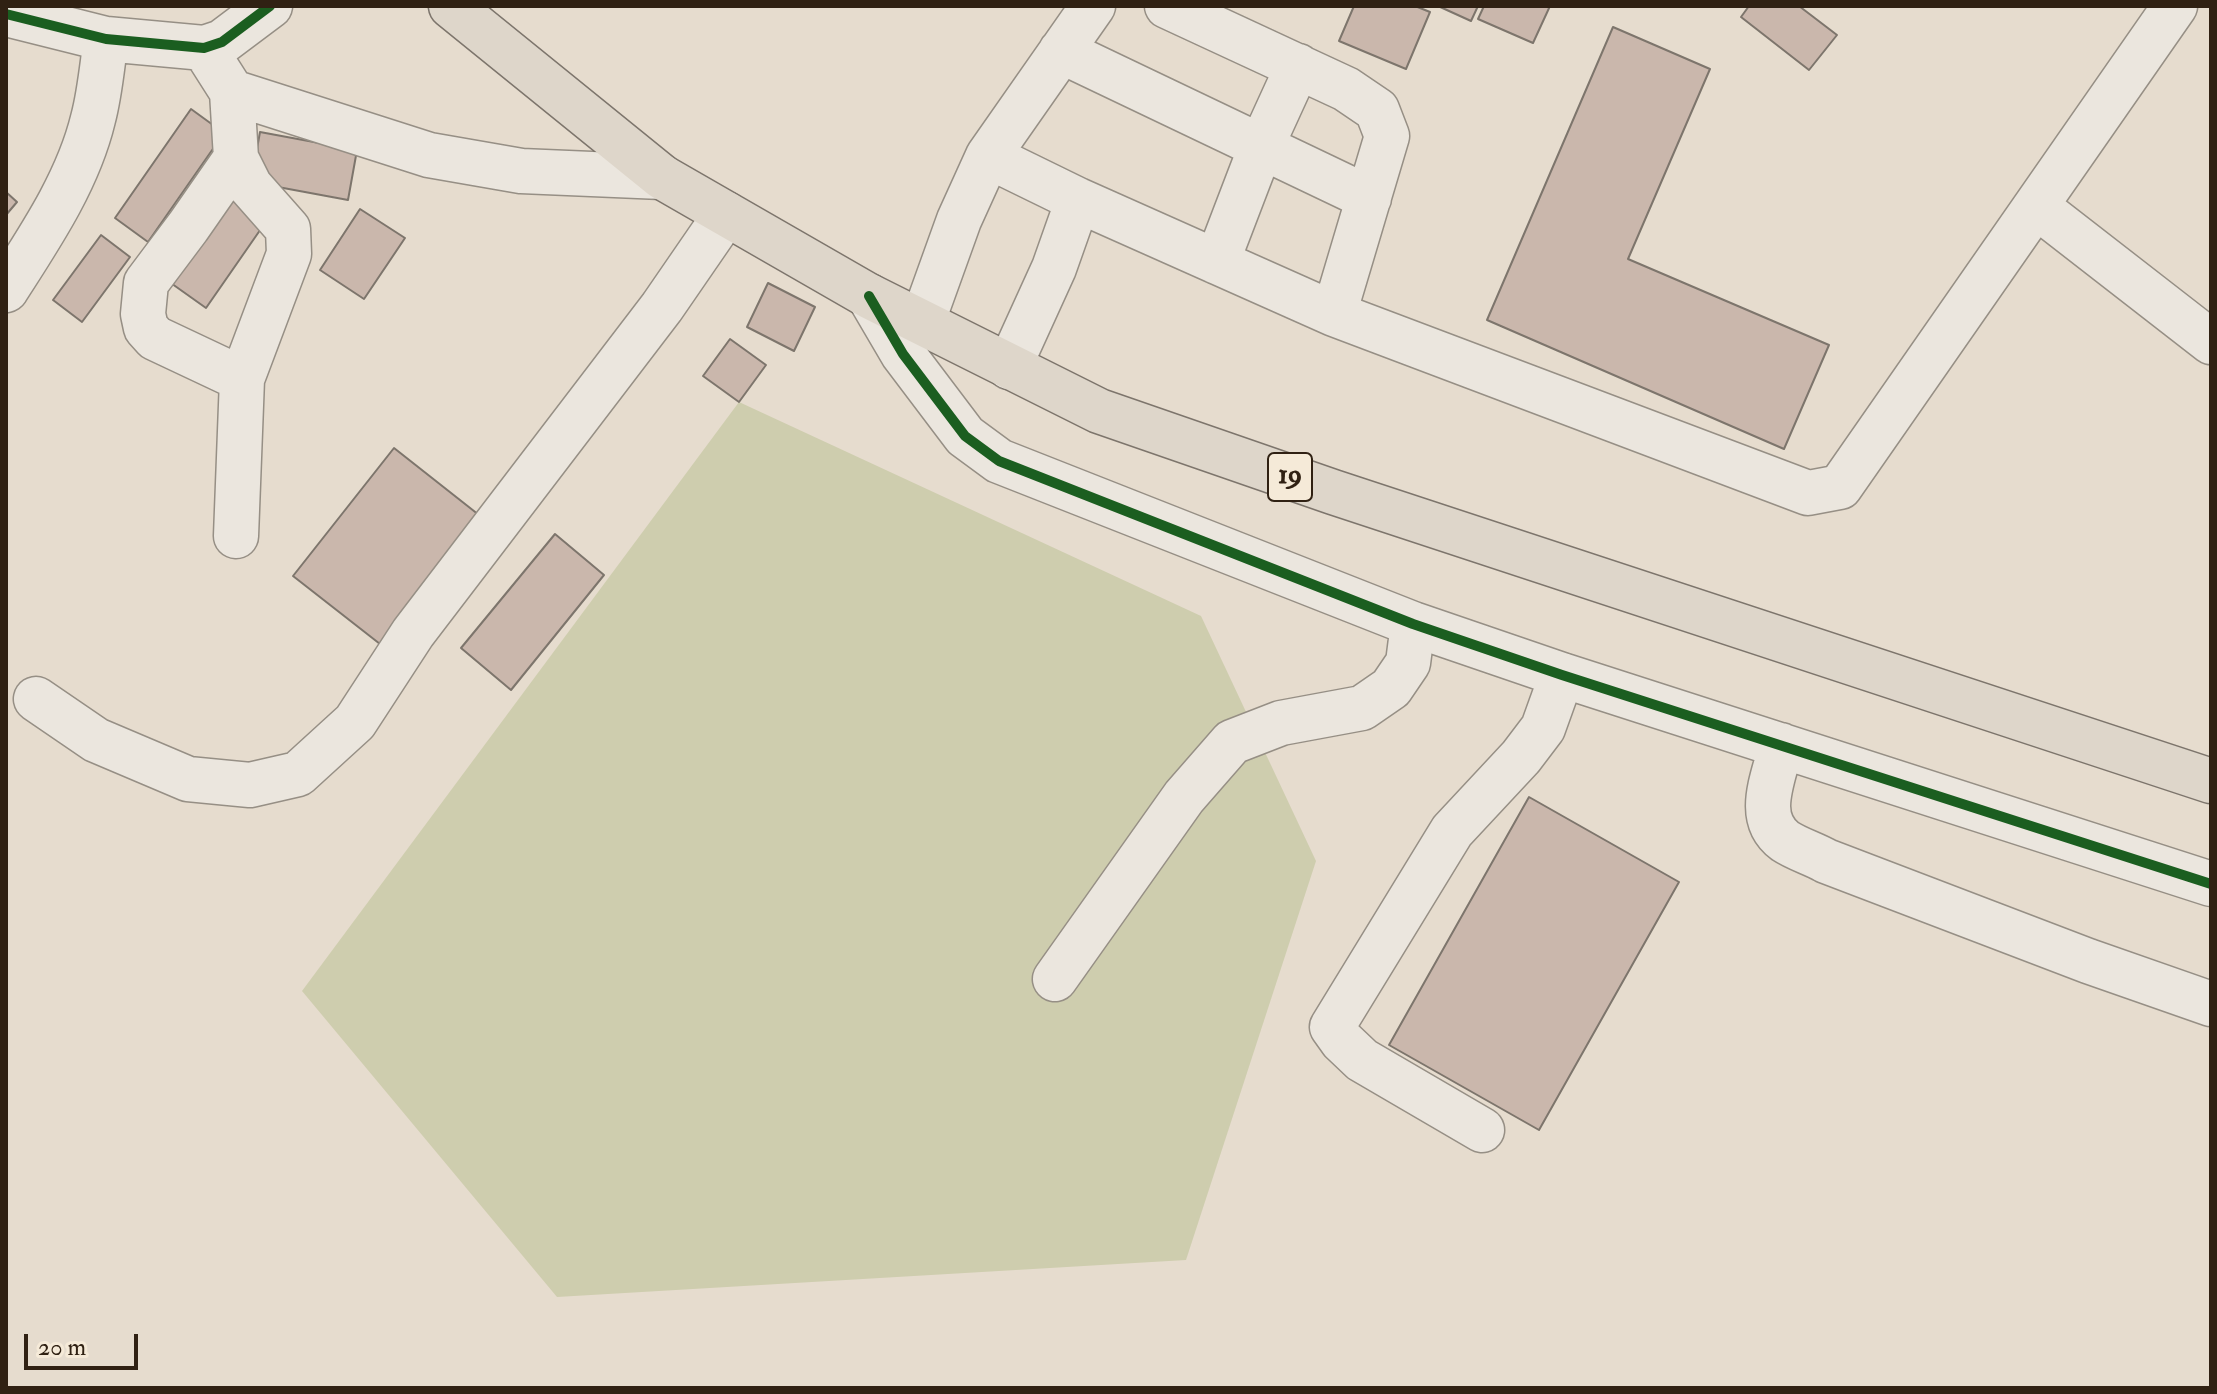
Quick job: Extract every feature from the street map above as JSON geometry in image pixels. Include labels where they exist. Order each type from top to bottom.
[{"type":"highway","name":"19","points":[[451,6],[662,177],[869,296],[1099,411],[1333,492],[2211,781]]},
{"type":"street","points":[[6,14],[106,39],[204,48],[222,42],[270,6]]},
{"type":"street","points":[[922,323],[959,220],[988,156],[1093,6]]},
{"type":"street","points":[[1167,6],[1346,89],[1377,110],[1387,136],[1334,314]]},
{"type":"street","points":[[988,156],[1078,200],[1334,314],[1808,493],[1840,487],[2175,6]]},
{"type":"street","points":[[6,290],[75,173],[93,119],[106,39]]},
{"type":"street","points":[[204,48],[232,92],[236,158],[250,186],[288,229],[289,254],[242,379],[236,536]]},
{"type":"street","points":[[1061,51],[1369,198]]},
{"type":"street","points":[[1217,262],[1261,147],[1298,66]]},
{"type":"street","points":[[232,92],[429,155],[521,171],[662,177]]},
{"type":"street","points":[[236,158],[146,283],[143,314],[146,328],[155,338],[242,379]]},
{"type":"street","points":[[1009,367],[1054,268],[1078,200]]},
{"type":"street","points":[[2036,206],[2211,342]]},
{"type":"street","points":[[36,699],[96,740],[188,779],[250,785],[298,774],[355,722],[413,633],[662,307],[726,214]]},
{"type":"street","points":[[869,296],[903,354],[965,436],[999,461],[1413,624],[2211,884]]},
{"type":"street","points":[[1055,979],[1184,797],[1232,742],[1281,723],[1362,708],[1391,688],[1408,663],[1413,624]]},
{"type":"street","points":[[1482,1130],[1362,1060],[1332,1027],[1452,831],[1521,757],[1543,728],[1562,675]]},
{"type":"street","points":[[1781,745],[1767,796],[1769,821],[1784,841],[1826,861],[2211,1004]]},
{"type":"green space","points":[[739,402],[1201,616],[1316,861],[1186,1260],[557,1297],[302,991]]},
{"type":"building","points":[[1354,6],[1415,6],[1430,12],[1406,69],[1339,41]]},
{"type":"building","points":[[1438,6],[1478,6],[1471,21]]},
{"type":"building","points":[[1484,6],[1550,6],[1533,43],[1478,19]]},
{"type":"building","points":[[1749,6],[1799,6],[1837,35],[1809,70],[1741,17]]},
{"type":"building","points":[[1613,27],[1710,69],[1628,259],[1829,345],[1784,449],[1487,320]]},
{"type":"building","points":[[191,109],[224,133],[148,242],[115,218]]},
{"type":"building","points":[[260,132],[357,150],[348,200],[251,182]]},
{"type":"building","points":[[6,192],[17,202],[6,215]]},
{"type":"building","points":[[226,196],[265,223],[206,308],[168,281]]},
{"type":"building","points":[[360,209],[405,238],[364,299],[320,270]]},
{"type":"building","points":[[101,235],[130,257],[82,322],[53,300]]},
{"type":"building","points":[[768,283],[815,307],[794,351],[747,327]]},
{"type":"building","points":[[730,339],[766,365],[739,402],[703,376]]},
{"type":"building","points":[[394,448],[479,515],[380,644],[293,576]]},
{"type":"building","points":[[555,534],[604,575],[511,690],[461,648]]},
{"type":"building","points":[[1529,797],[1679,882],[1539,1130],[1389,1045]]},
{"type":"cycle path","points":[[6,14],[106,39],[204,48],[222,42],[270,6]]},
{"type":"cycle path","points":[[869,296],[903,354],[965,436],[999,461],[1413,624],[2211,884]]}]
